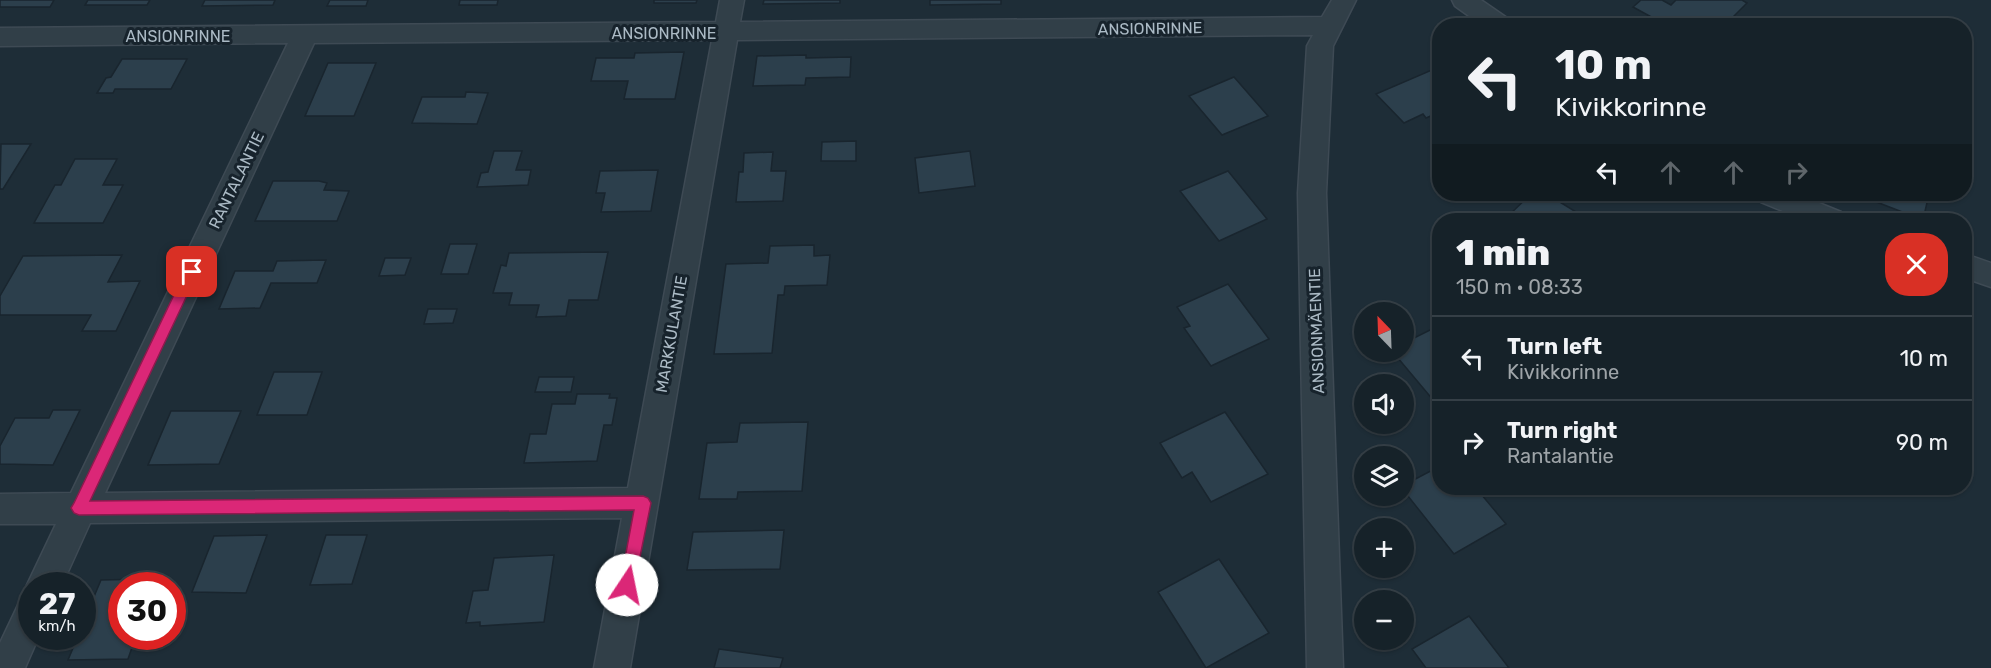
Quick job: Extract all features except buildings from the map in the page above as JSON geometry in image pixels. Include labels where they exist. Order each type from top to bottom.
[{"type":"street","name":"MARKKULANTIE","points":[[612,668],[732,0]]},
{"type":"street","name":"ANSIONMÄENTIE","points":[[1325,668],[1312,193],[1320,46],[1344,0]]},
{"type":"street","points":[[1464,0],[1490,18]]},
{"type":"street","name":"ANSIONRINNE","points":[[0,37],[725,33],[1329,26]]},
{"type":"street","name":"RANTALANTIE","points":[[50,572],[305,35]]},
{"type":"street","points":[[1787,201],[1815,213]]},
{"type":"street","points":[[1972,268],[1991,275]]},
{"type":"street","points":[[0,509],[643,503]]},
{"type":"street","points":[[7,668],[18,644]]},
{"type":"route","points":[[192,272],[79,508],[643,503],[627,585]]}]
